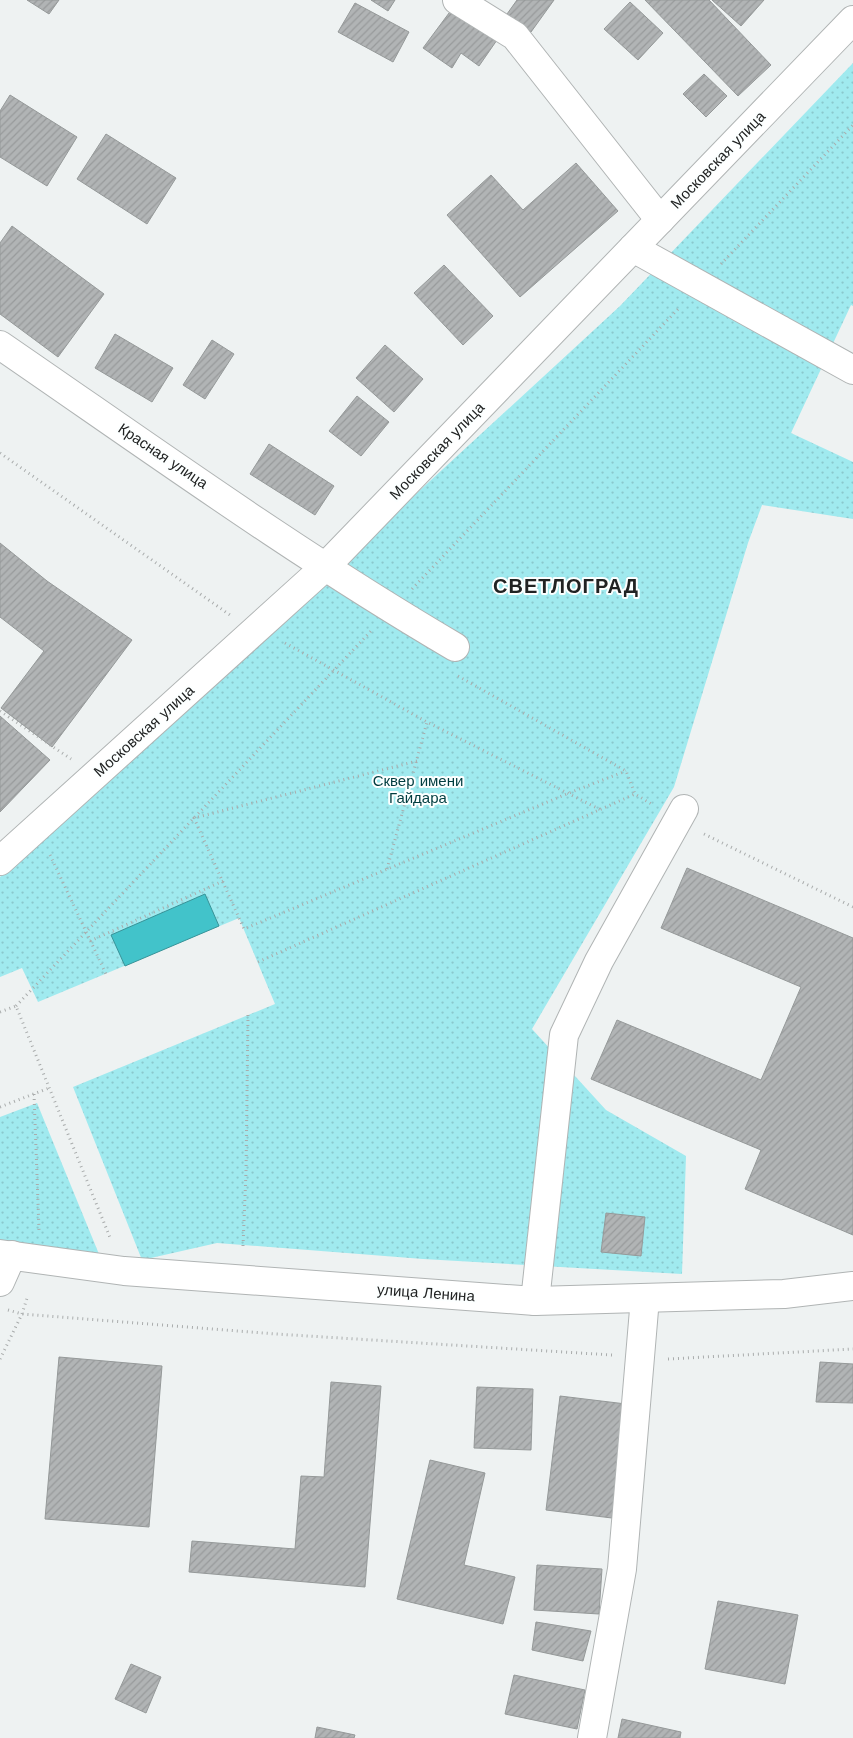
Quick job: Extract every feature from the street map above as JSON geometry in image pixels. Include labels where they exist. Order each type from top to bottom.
[{"type":"street","points":[[457,0],[515,36],[660,220]]},
{"type":"street","name":"Московская улица","points":[[0,861],[325,567],[853,20]]},
{"type":"street","points":[[633,248],[853,370]]},
{"type":"street","name":"Красная улица","points":[[0,345],[325,567],[392,610],[454,660]]},
{"type":"street","points":[[535,1301],[564,1035],[598,961],[681,815]]},
{"type":"street","points":[[0,1282],[6,1254]]},
{"type":"street","name":"улица Ленина","points":[[6,1254],[124,1271],[535,1301],[784,1294],[853,1286]]},
{"type":"street","points":[[592,1738],[622,1569],[646,1298]]},
{"type":"path","points":[[0,1012],[16,1006],[334,669],[853,125]]},
{"type":"path","points":[[0,453],[232,617]]},
{"type":"path","points":[[281,640],[427,722],[601,810]]},
{"type":"path","points":[[454,660],[626,771],[635,794],[681,815],[853,907]]},
{"type":"path","points":[[387,870],[427,722]]},
{"type":"path","points":[[194,818],[417,761]]},
{"type":"path","points":[[194,818],[244,929],[626,771]]},
{"type":"path","points":[[258,962],[635,794]]},
{"type":"path","points":[[37,828],[106,974]]},
{"type":"path","points":[[90,941],[223,881]]},
{"type":"path","points":[[16,1006],[124,1271]]},
{"type":"path","points":[[243,1246],[248,1015]]},
{"type":"path","points":[[0,1107],[49,1088]]},
{"type":"path","points":[[0,1308],[22,1314],[276,1334],[677,1360],[853,1349]]},
{"type":"green space","name":"Сквер имени Гайдара","points":[[853,63],[853,306],[851,305],[791,433],[853,462],[853,519],[762,505],[748,543],[674,787],[532,1029],[606,1110],[686,1156],[682,1274],[423,1259],[217,1243],[142,1260],[73,1087],[275,1004],[239,918],[38,1002],[22,968],[0,977],[0,877],[620,306]]},
{"type":"green space","points":[[37,1103],[101,1259],[0,1244],[0,1117]]},
{"type":"shaded area","points":[[205,894],[219,926],[125,966],[111,935]]},
{"type":"building","points":[[27,0],[59,0],[49,14]]},
{"type":"building","points":[[371,0],[395,0],[388,11]]},
{"type":"building","points":[[517,0],[554,0],[531,32],[507,14]]},
{"type":"building","points":[[645,0],[709,0],[771,65],[738,96]]},
{"type":"building","points":[[712,0],[764,0],[741,26]]},
{"type":"building","points":[[630,2],[663,33],[638,60],[604,29]]},
{"type":"building","points":[[355,3],[409,32],[393,62],[338,32]]},
{"type":"building","points":[[452,9],[497,40],[479,66],[461,53],[452,68],[423,48]]},
{"type":"building","points":[[704,74],[727,96],[706,117],[683,94]]},
{"type":"building","points":[[10,95],[77,137],[47,186],[0,157],[0,111]]},
{"type":"building","points":[[106,134],[176,178],[147,224],[77,179]]},
{"type":"building","points":[[576,163],[618,211],[520,297],[447,215],[491,175],[523,210]]},
{"type":"building","points":[[12,226],[104,294],[58,357],[0,314],[0,243]]},
{"type":"building","points":[[444,265],[493,316],[463,345],[414,293]]},
{"type":"building","points":[[115,334],[173,368],[152,402],[95,368]]},
{"type":"building","points":[[212,340],[234,354],[205,399],[183,385]]},
{"type":"building","points":[[385,345],[423,379],[394,412],[356,378]]},
{"type":"building","points":[[357,396],[389,422],[361,456],[329,431]]},
{"type":"building","points":[[269,444],[334,486],[315,515],[250,474]]},
{"type":"building","points":[[0,543],[47,581],[132,640],[52,747],[1,708],[44,651],[0,617]]},
{"type":"building","points":[[0,716],[50,760],[0,812]]},
{"type":"building","points":[[687,868],[853,938],[853,1235],[745,1189],[761,1150],[591,1079],[617,1020],[761,1080],[801,987],[661,928]]},
{"type":"building","points":[[606,1213],[645,1217],[641,1256],[601,1252]]},
{"type":"building","points":[[59,1357],[162,1366],[149,1527],[45,1519]]},
{"type":"building","points":[[820,1362],[853,1364],[853,1403],[816,1402]]},
{"type":"building","points":[[331,1382],[381,1386],[365,1587],[189,1572],[192,1541],[295,1549],[301,1476],[324,1477]]},
{"type":"building","points":[[477,1387],[533,1389],[531,1450],[474,1448]]},
{"type":"building","points":[[560,1396],[626,1404],[612,1518],[546,1510]]},
{"type":"building","points":[[430,1460],[485,1473],[464,1565],[515,1577],[503,1624],[397,1599]]},
{"type":"building","points":[[537,1565],[602,1569],[599,1614],[534,1610]]},
{"type":"building","points":[[718,1601],[798,1615],[785,1684],[705,1669]]},
{"type":"building","points":[[536,1622],[591,1631],[583,1661],[532,1650]]},
{"type":"building","points":[[131,1664],[161,1677],[146,1713],[115,1699]]},
{"type":"building","points":[[514,1675],[585,1690],[577,1729],[505,1714]]},
{"type":"building","points":[[622,1719],[681,1732],[680,1738],[618,1738]]},
{"type":"building","points":[[317,1727],[355,1735],[354,1738],[315,1738]]},
{"type":"district","name":"СВЕТЛОГРАД","points":[[566,586]]}]
